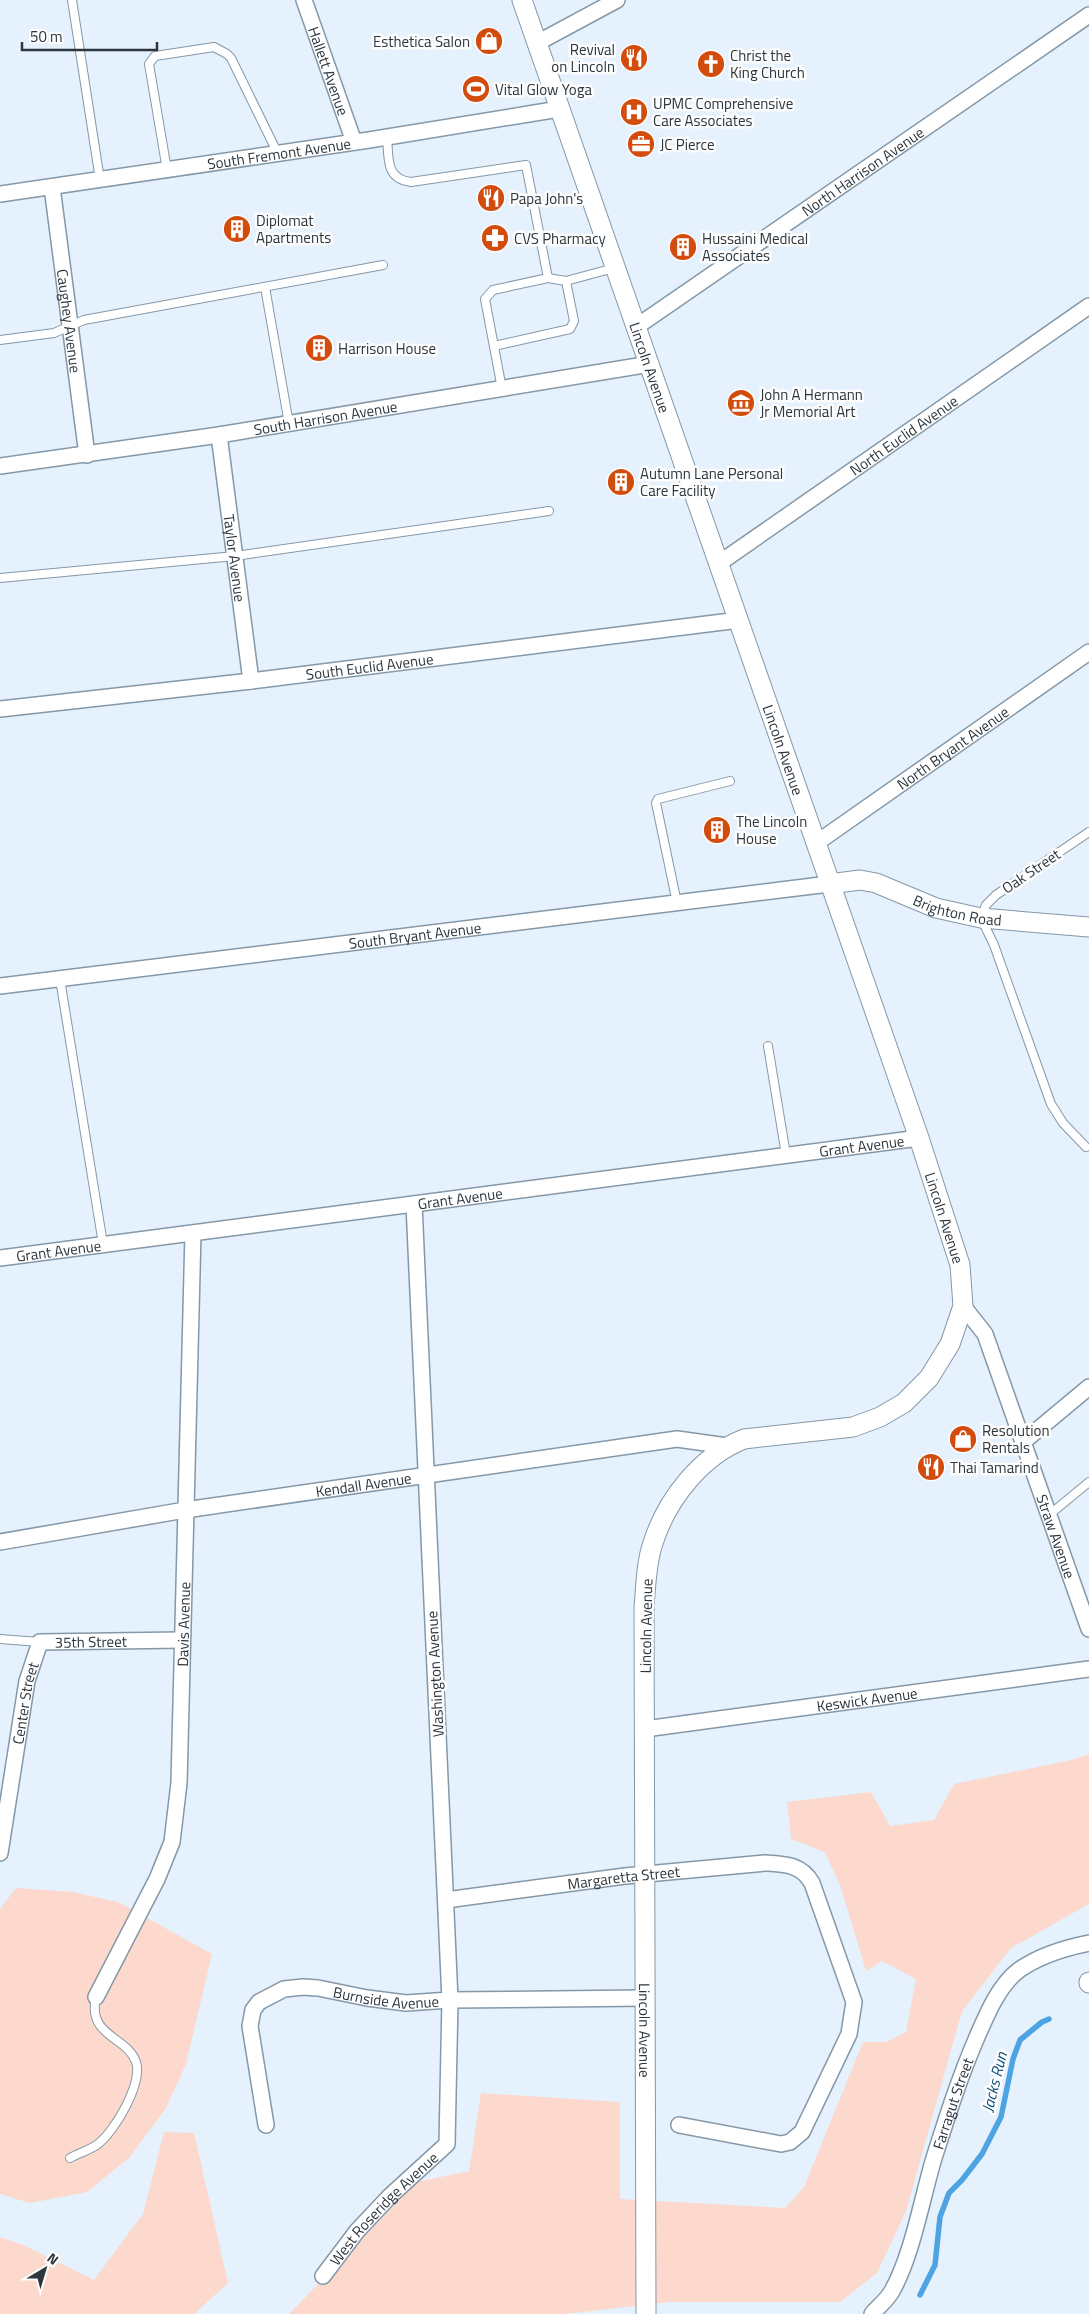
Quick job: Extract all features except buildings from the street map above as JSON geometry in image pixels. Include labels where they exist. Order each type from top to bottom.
[{"type":"street","name":"Hallett Avenue","points":[[304,0],[354,142]]},
{"type":"street","name":"Lincoln Avenue","points":[[522,0],[919,1138],[960,1265],[964,1306],[950,1344],[930,1378],[904,1403],[880,1418],[853,1427],[744,1439],[727,1446],[689,1480],[671,1504],[653,1544],[646,1578],[644,1607],[646,1729],[644,1874],[646,2314]]},
{"type":"street","points":[[537,43],[617,0]]},
{"type":"street","name":"North Harrison Avenue","points":[[636,327],[1089,15]]},
{"type":"street","name":"South Fremont Avenue","points":[[0,194],[278,154],[559,109]]},
{"type":"street","name":"Caughey Avenue","points":[[52,187],[87,455]]},
{"type":"street","name":"North Euclid Avenue","points":[[718,564],[1089,306]]},
{"type":"street","name":"South Harrison Avenue","points":[[0,466],[219,435],[650,364]]},
{"type":"street","name":"Taylor Avenue","points":[[219,435],[251,681]]},
{"type":"street","name":"South Euclid Avenue","points":[[0,709],[251,681],[739,620]]},
{"type":"street","name":"North Bryant Avenue","points":[[815,844],[1089,652]]},
{"type":"street","name":"Brighton Road","points":[[829,884],[860,880],[876,884],[936,908],[981,918],[1089,927]]},
{"type":"street","name":"South Bryant Avenue","points":[[0,986],[829,884]]},
{"type":"street","name":"Grant Avenue","points":[[0,1258],[919,1138]]},
{"type":"street","name":"Washington Avenue","points":[[414,1204],[450,2000],[447,2144]]},
{"type":"street","name":"Davis Avenue","points":[[96,1997],[157,1879],[172,1842],[179,1783],[193,1233]]},
{"type":"street","name":"Straw Avenue","points":[[964,1306],[986,1334],[1089,1629]]},
{"type":"street","points":[[1023,1442],[1089,1387]]},
{"type":"street","name":"Kendall Avenue","points":[[0,1542],[185,1510],[677,1439],[727,1446]]},
{"type":"street","name":"35th Street","points":[[40,1642],[182,1640]]},
{"type":"street","name":"Center Street","points":[[0,1852],[27,1681],[40,1642]]},
{"type":"street","name":"Keswick Avenue","points":[[646,1729],[1089,1669]]},
{"type":"street","name":"Margaretta Street","points":[[446,1900],[644,1874],[765,1863],[786,1864],[800,1869],[807,1874],[812,1883],[854,2002],[849,2034],[802,2132],[797,2138],[781,2144],[678,2125]]},
{"type":"street","name":"Farragut Street","points":[[872,2314],[891,2292],[903,2266],[934,2158],[964,2068],[994,2002],[1008,1981],[1018,1971],[1039,1958],[1065,1948],[1089,1943]]},
{"type":"street","name":"Burnside Avenue","points":[[266,2125],[250,2026],[253,2010],[259,2002],[284,1989],[318,1988],[367,1998],[406,2002],[644,1998]]},
{"type":"street","name":"West Roseridge Avenue","points":[[323,2276],[357,2231],[390,2196],[447,2144]]},
{"type":"lane","points":[[72,0],[100,180]]},
{"type":"lane","points":[[167,170],[148,64],[155,56],[214,47],[231,58],[278,154]]},
{"type":"lane","points":[[387,137],[390,167],[394,176],[401,181],[411,182],[526,165],[548,278]]},
{"type":"lane","points":[[0,340],[54,333],[84,320],[383,265]]},
{"type":"lane","points":[[502,388],[485,299],[493,290],[548,278],[566,281],[615,268]]},
{"type":"lane","points":[[494,346],[570,330],[574,320],[566,281]]},
{"type":"lane","points":[[266,287],[289,424]]},
{"type":"lane","points":[[0,578],[235,556],[549,512]]},
{"type":"lane","points":[[677,903],[656,803],[658,799],[730,781]]},
{"type":"lane","name":"Oak Street","points":[[981,918],[986,905],[996,895],[1089,832]]},
{"type":"lane","points":[[981,918],[994,945],[1051,1104],[1063,1123],[1086,1147]]},
{"type":"lane","points":[[60,978],[103,1244]]},
{"type":"lane","points":[[768,1046],[786,1155]]},
{"type":"lane","points":[[1049,1515],[1089,1482]]},
{"type":"lane","name":"35th Street","points":[[0,1639],[40,1642]]},
{"type":"lane","points":[[70,2158],[97,2144],[112,2129],[127,2104],[137,2074],[136,2061],[110,2036],[96,2017],[94,2006],[96,1997]]},
{"type":"shaded area","points":[[1089,1754],[1089,1904],[1011,1948],[962,2011],[906,2211],[877,2273],[840,2302],[670,2302],[565,2314],[289,2314],[417,2182],[469,2171],[481,2093],[620,2102],[620,2199],[785,2208],[804,2187],[863,2042],[887,2042],[906,2032],[916,1979],[882,1961],[866,1971],[841,1888],[825,1852],[791,1839],[787,1802],[871,1792],[890,1826],[934,1820],[954,1784],[1072,1760]]},
{"type":"shaded area","points":[[16,1888],[72,1892],[118,1902],[212,1954],[186,2064],[166,2108],[129,2158],[87,2192],[30,2203],[0,2194],[0,1909]]},
{"type":"shaded area","points":[[164,2132],[194,2133],[228,2283],[194,2314],[0,2314],[0,2237],[23,2245],[94,2280],[143,2214]]},
{"type":"waterway","name":"Jacks Run","points":[[920,2295],[935,2265],[940,2217],[949,2193],[962,2180],[982,2154],[1001,2117],[1013,2059],[1020,2040],[1042,2022],[1049,2019]]},
{"type":"place","name":"Esthetica Salon","points":[[489,41]]},
{"type":"place","name":"Revival on Lincoln","points":[[634,58]]},
{"type":"place","name":"Christ the King Church","points":[[711,64]]},
{"type":"place","name":"Vital Glow Yoga","points":[[476,89]]},
{"type":"place","name":"UPMC Comprehensive Care Associates","points":[[634,112]]},
{"type":"place","name":"JC Pierce","points":[[641,144]]},
{"type":"place","name":"Papa John's","points":[[491,198]]},
{"type":"place","name":"Diplomat Apartments","points":[[237,229]]},
{"type":"place","name":"CVS Pharmacy","points":[[495,238]]},
{"type":"place","name":"Hussaini Medical Associates","points":[[683,247]]},
{"type":"place","name":"Harrison House","points":[[319,348]]},
{"type":"place","name":"John A Hermann Jr Memorial Art","points":[[741,403]]},
{"type":"place","name":"Autumn Lane Personal Care Facility","points":[[621,482]]},
{"type":"place","name":"The Lincoln House","points":[[717,830]]},
{"type":"place","name":"Resolution Rentals","points":[[963,1439]]},
{"type":"place","name":"Thai Tamarind","points":[[931,1467]]}]
